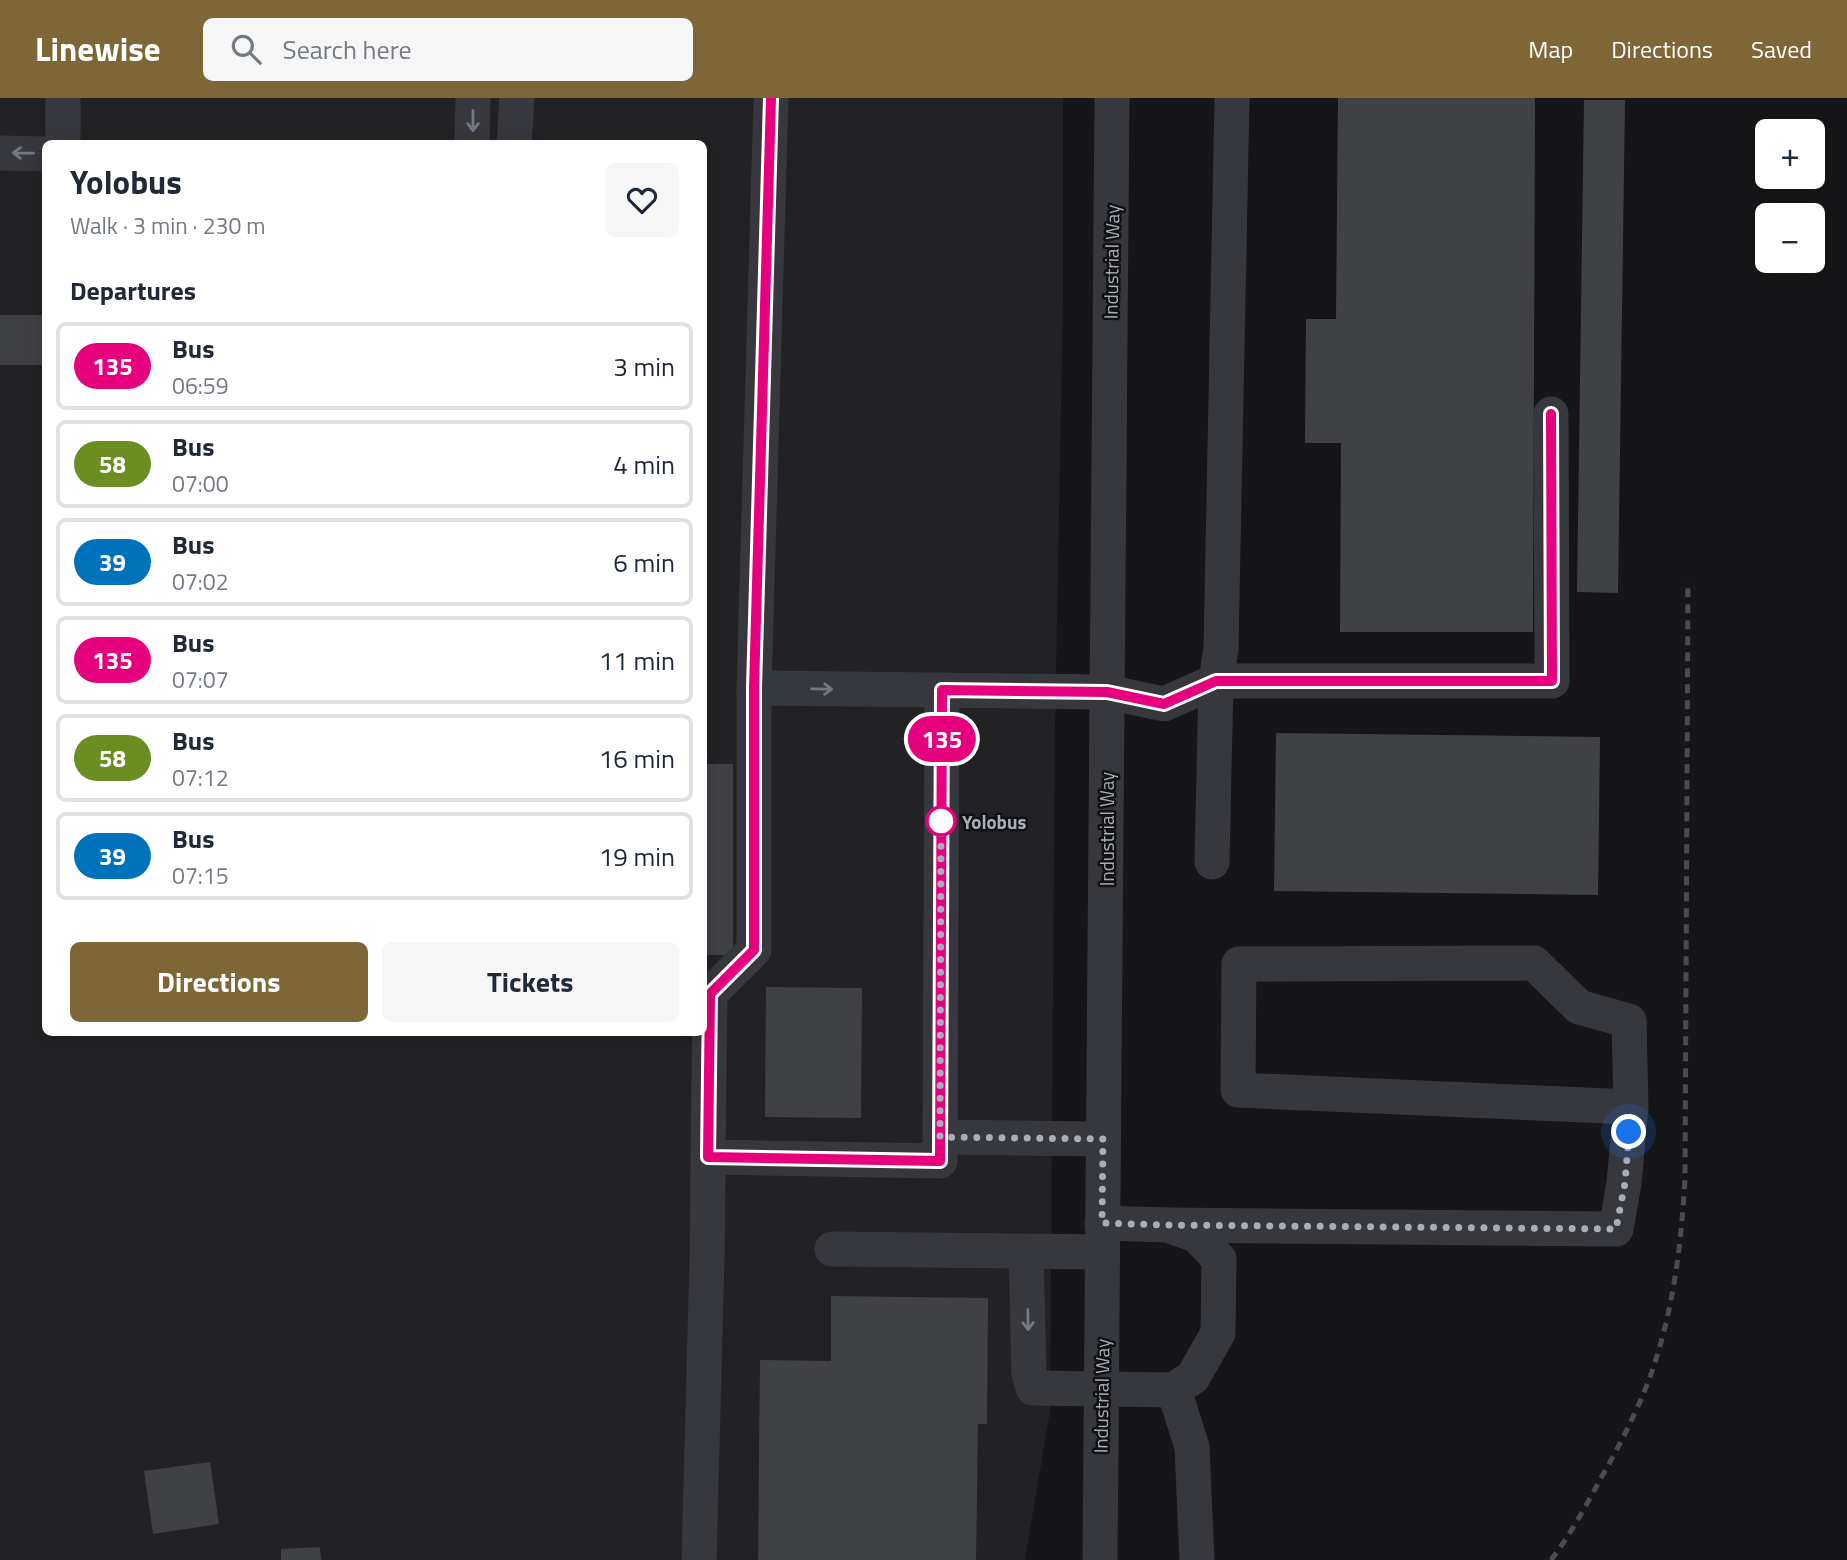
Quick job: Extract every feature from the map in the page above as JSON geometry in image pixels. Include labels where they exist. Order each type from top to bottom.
[{"type":"street","points":[[63,98],[63,140]]},
{"type":"street","points":[[472,140],[473,98]]},
{"type":"street","points":[[514,140],[517,98]]},
{"type":"street","points":[[699,1560],[710,994],[754,950],[754,688],[771,98]]},
{"type":"street","name":"Industrial Way","points":[[1100,1560],[1112,98]]},
{"type":"street","points":[[1212,862],[1216,681],[1222,648],[1232,98]]},
{"type":"street","points":[[0,153],[42,154]]},
{"type":"street","points":[[754,688],[1107,692],[1164,704],[1216,681],[1552,681],[1551,414]]},
{"type":"street","points":[[708,1157],[940,1161],[942,690]]},
{"type":"street","points":[[831,1249],[1027,1252],[1167,1225],[1616,1229],[1625,1183],[1631,1107],[1629,1021],[1579,1007],[1534,963],[1239,964],[1238,1090],[1631,1107]]},
{"type":"street","points":[[940,1137],[1103,1139]]},
{"type":"street","points":[[1027,1252],[1029,1374],[1033,1388],[1174,1391],[1193,1377],[1218,1333],[1219,1259],[1196,1235],[1167,1225]]},
{"type":"street","points":[[1174,1391],[1192,1447],[1197,1560]]},
{"type":"shaded area","points":[[0,98],[1063,98],[1050,1411],[1025,1560],[0,1560]]},
{"type":"building","points":[[1338,98],[1535,98],[1533,632],[1340,632],[1341,443],[1305,443],[1306,319],[1336,319]]},
{"type":"building","points":[[1584,100],[1625,100],[1618,593],[1577,592]]},
{"type":"building","points":[[0,315],[42,315],[42,365],[0,365]]},
{"type":"building","points":[[1276,733],[1600,737],[1598,895],[1274,891]]},
{"type":"building","points":[[707,764],[733,764],[733,955],[707,955]]},
{"type":"building","points":[[766,987],[862,988],[861,1118],[765,1117]]},
{"type":"building","points":[[831,1296],[988,1298],[987,1424],[978,1424],[976,1560],[758,1560],[760,1360],[831,1361]]},
{"type":"building","points":[[210,1462],[219,1524],[153,1534],[144,1471]]},
{"type":"building","points":[[320,1547],[321,1560],[281,1560],[281,1549]]},
{"type":"railway","points":[[1551,1560],[1590,1499],[1642,1397],[1667,1317],[1681,1234],[1685,1178],[1688,581]]},
{"type":"bus line","name":"135","points":[[771,98],[754,688],[754,950],[710,994],[708,1157],[940,1161],[942,690],[1107,692],[1164,704],[1216,681],[1552,681],[1551,414]]},
{"type":"place","name":"Yolobus","points":[[941,821]]},
{"type":"route","points":[[941,821],[940,1137],[1103,1139],[1102,1223],[1616,1229],[1625,1183],[1629,1132]]}]
